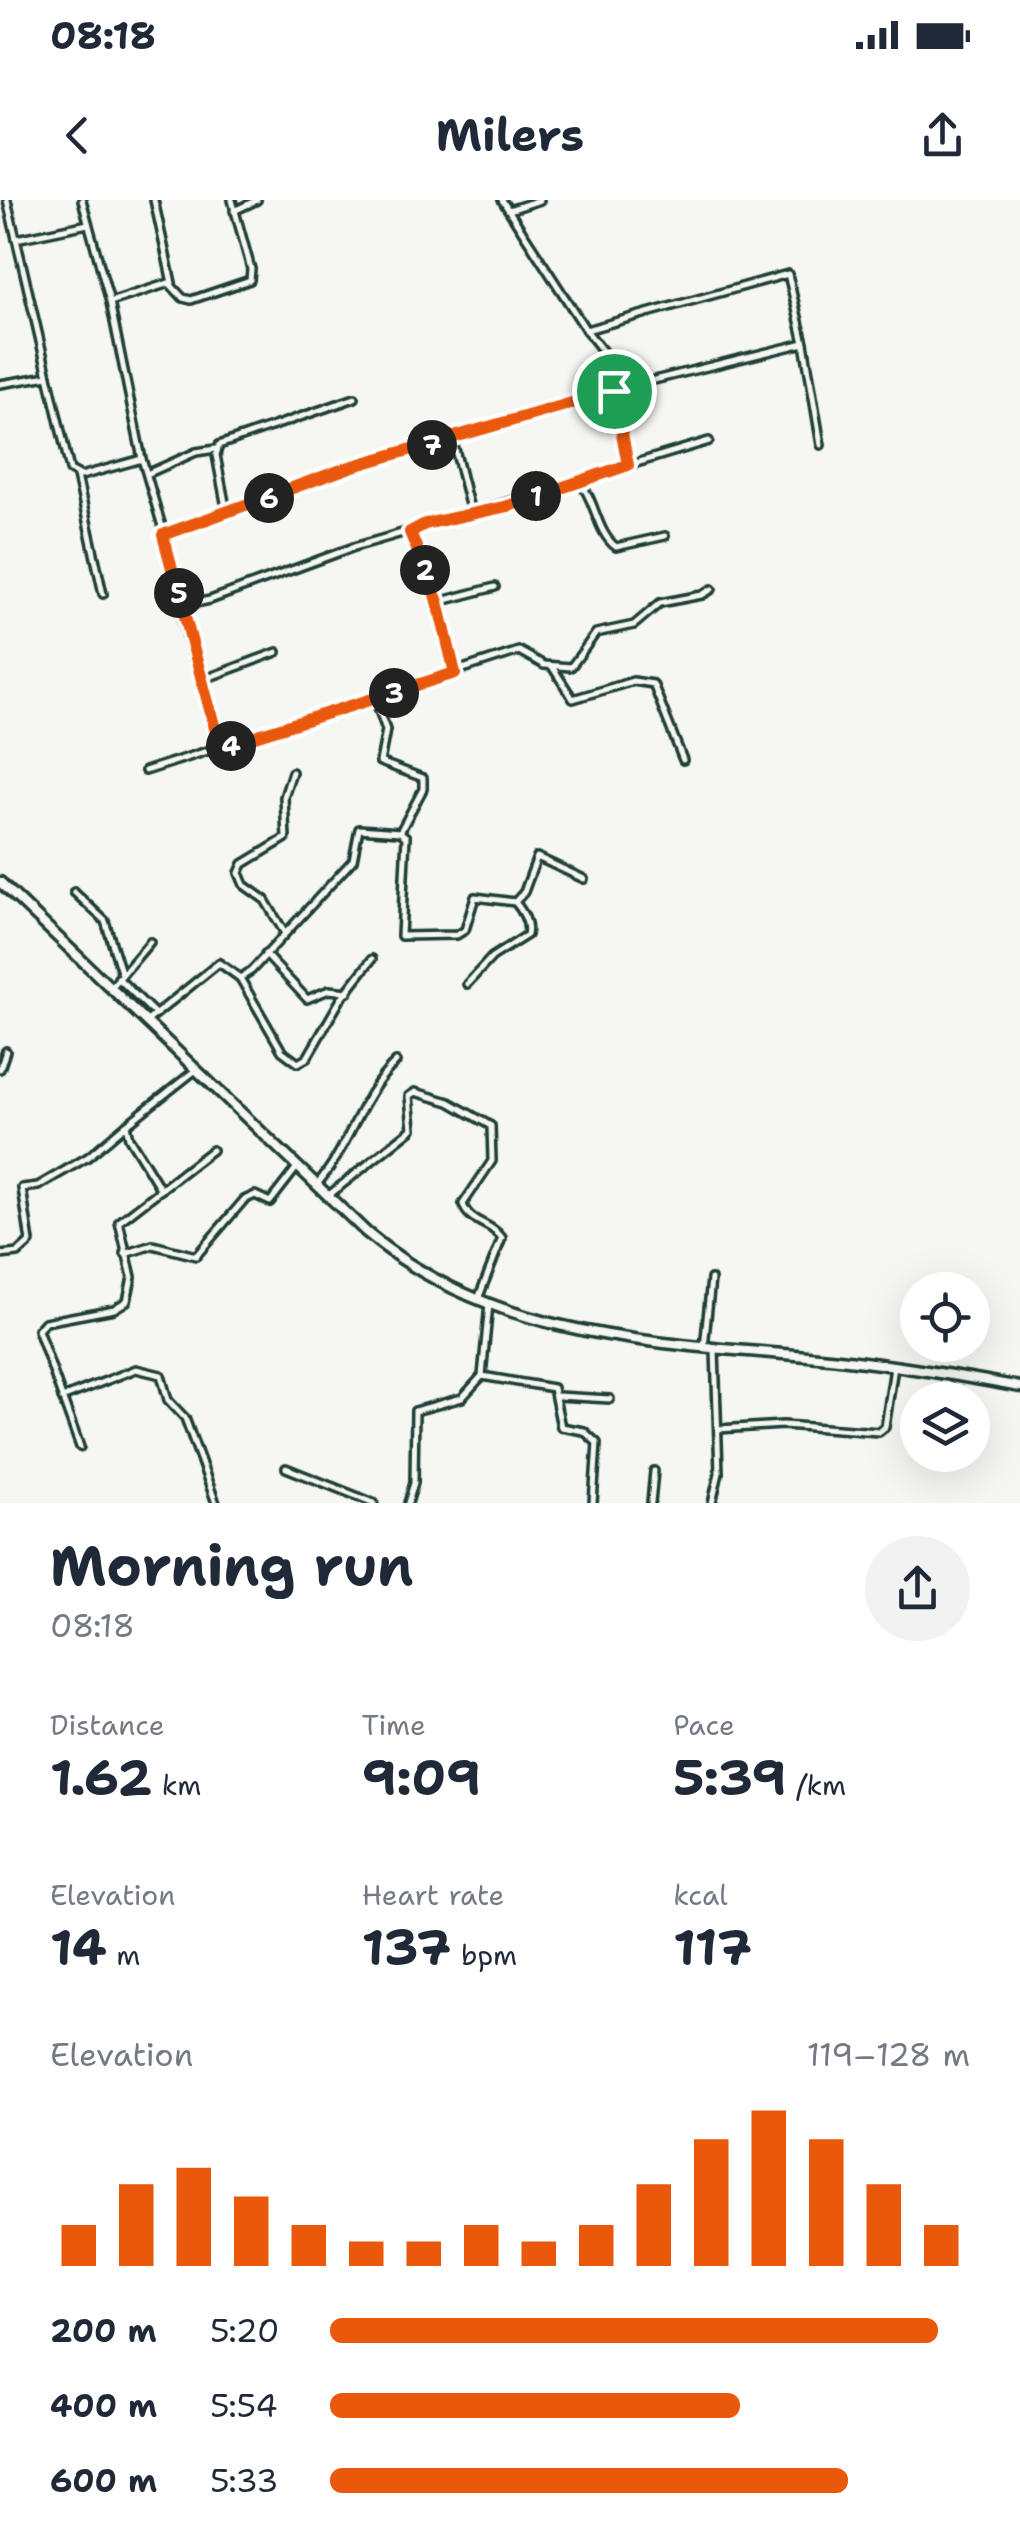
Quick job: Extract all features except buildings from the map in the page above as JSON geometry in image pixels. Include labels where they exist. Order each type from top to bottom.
[{"type":"street","points":[[7,200],[103,594]]},
{"type":"street","points":[[82,200],[110,302],[142,460],[149,472],[220,747]]},
{"type":"street","points":[[154,200],[172,283],[183,298],[192,300],[250,280],[251,269],[232,200]]},
{"type":"street","points":[[234,211],[257,200]]},
{"type":"street","points":[[502,200],[586,330],[630,386]]},
{"type":"street","points":[[509,210],[540,200]]},
{"type":"street","points":[[16,239],[88,224]]},
{"type":"street","points":[[586,330],[788,274],[822,446]]},
{"type":"street","points":[[110,302],[172,283]]},
{"type":"street","points":[[163,535],[350,467],[410,453],[630,386],[804,343]]},
{"type":"street","points":[[0,384],[48,376]]},
{"type":"street","points":[[614,391],[628,465]]},
{"type":"street","points":[[149,472],[355,398]]},
{"type":"street","points":[[452,438],[472,514]]},
{"type":"street","points":[[181,606],[425,524],[472,514],[709,441]]},
{"type":"street","points":[[217,449],[227,513]]},
{"type":"street","points":[[77,476],[142,460]]},
{"type":"street","points":[[579,481],[589,492],[608,542],[616,547],[665,536]]},
{"type":"street","points":[[410,532],[438,602],[455,673]]},
{"type":"street","points":[[438,602],[495,586]]},
{"type":"street","points":[[553,668],[577,663],[596,633],[634,625],[660,603],[702,595],[712,589]]},
{"type":"street","points":[[200,676],[210,677],[277,652]]},
{"type":"street","points":[[145,771],[519,652],[553,668],[573,699],[633,680],[653,684],[683,760]]},
{"type":"street","points":[[375,699],[386,730],[380,762],[420,774],[424,784],[400,832],[406,846],[401,936],[457,936],[464,930],[475,897],[515,902]]},
{"type":"street","points":[[284,932],[270,908],[244,884],[239,872],[243,864],[286,838],[284,797],[292,772]]},
{"type":"street","points":[[240,978],[353,860],[359,829],[400,832]]},
{"type":"street","points":[[515,902],[524,892],[537,856],[584,879]]},
{"type":"street","points":[[0,882],[390,1253],[478,1299],[565,1329],[716,1350],[894,1367],[1020,1387]]},
{"type":"street","points":[[74,892],[105,921],[120,975],[155,1014]]},
{"type":"street","points":[[467,984],[492,957],[527,936],[529,927],[515,902]]},
{"type":"street","points":[[111,988],[150,942]]},
{"type":"street","points":[[265,954],[307,999],[328,990],[348,992]]},
{"type":"street","points":[[146,1022],[219,963],[240,978],[282,1051],[298,1063],[307,1058],[372,959]]},
{"type":"street","points":[[0,1069],[6,1051]]},
{"type":"street","points":[[317,1184],[341,1152],[380,1076],[396,1062]]},
{"type":"street","points":[[0,1255],[18,1253],[30,1242],[22,1188],[38,1186],[88,1157],[197,1069]]},
{"type":"street","points":[[330,1195],[412,1130],[408,1109],[410,1096],[415,1092],[448,1102],[492,1126],[492,1162],[463,1204],[472,1218],[496,1229],[502,1238],[478,1299]]},
{"type":"street","points":[[126,1125],[129,1138],[161,1190]]},
{"type":"street","points":[[80,1447],[38,1330],[44,1322],[124,1304],[132,1288],[119,1222],[212,1150]]},
{"type":"street","points":[[125,1254],[153,1244],[196,1256],[244,1200],[255,1196],[270,1202],[298,1166]]},
{"type":"street","points":[[704,1348],[711,1278]]},
{"type":"street","points":[[410,1502],[415,1411],[462,1398],[482,1376],[482,1345],[490,1304]]},
{"type":"street","points":[[714,1502],[719,1473],[716,1350]]},
{"type":"street","points":[[718,1429],[800,1425],[879,1432],[884,1427],[894,1367]]},
{"type":"street","points":[[62,1398],[136,1369],[161,1374],[168,1400],[185,1418],[216,1503]]},
{"type":"street","points":[[482,1376],[553,1388],[561,1427],[594,1436],[597,1443],[593,1503]]},
{"type":"street","points":[[557,1396],[610,1399]]},
{"type":"street","points":[[286,1468],[374,1503]]},
{"type":"street","points":[[652,1503],[654,1472]]},
{"type":"route","points":[[614,391],[628,465],[508,506],[425,524],[410,532],[438,602],[455,673],[220,747],[182,619],[177,577],[163,535],[297,490],[350,467],[410,453],[614,391]]}]
